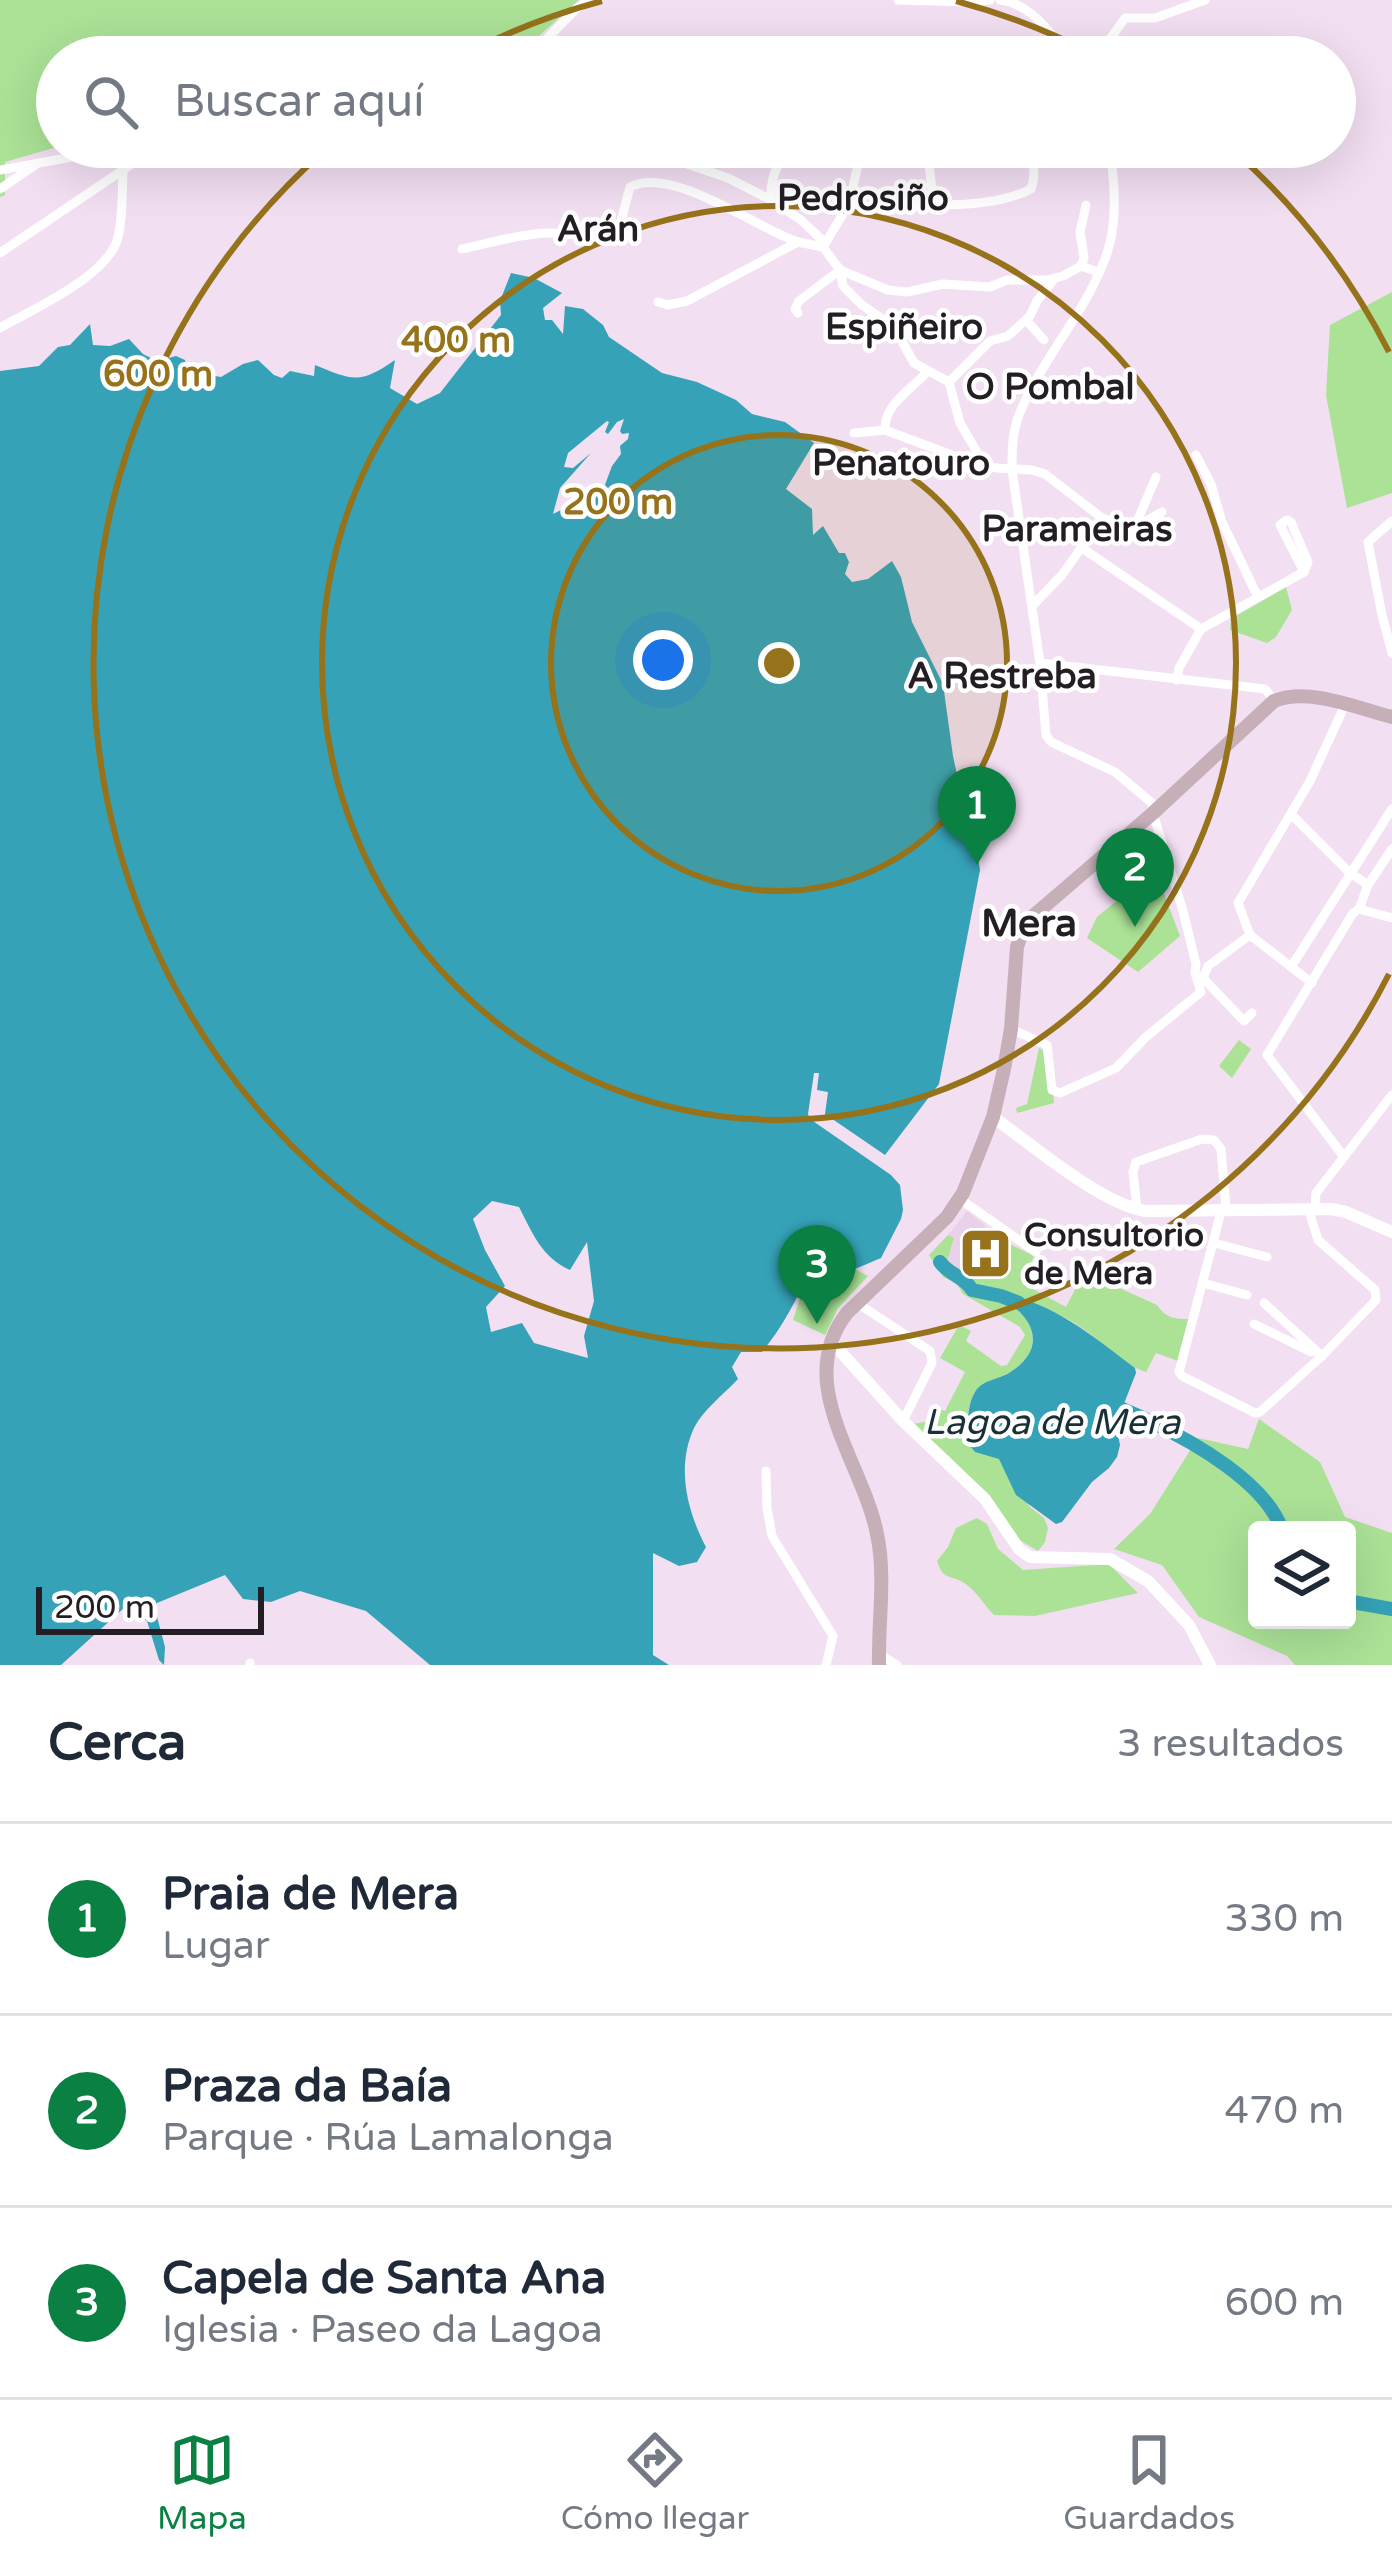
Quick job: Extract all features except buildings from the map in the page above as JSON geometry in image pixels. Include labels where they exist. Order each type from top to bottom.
[{"type":"main road","points":[[879,1659],[879,1543],[829,1400],[825,1372],[831,1341],[837,1325],[960,1199],[993,1117],[1012,1029],[1018,940],[1025,923],[1153,813],[1275,697],[1300,695],[1392,717]]},
{"type":"street","points":[[550,36],[590,0]]},
{"type":"street","points":[[898,0],[990,0]]},
{"type":"street","points":[[1000,0],[1029,10],[1053,36]]},
{"type":"street","points":[[1112,36],[1125,18],[1155,18],[1205,0]]},
{"type":"street","points":[[0,170],[36,164]]},
{"type":"street","points":[[0,189],[36,165]]},
{"type":"street","points":[[0,253],[127,168]]},
{"type":"street","points":[[699,168],[771,200],[813,230],[840,270],[843,286],[894,327],[914,363],[950,382]]},
{"type":"street","points":[[771,200],[777,168]]},
{"type":"street","points":[[823,247],[849,204],[857,168]]},
{"type":"street","points":[[929,168],[933,200],[941,205],[1030,189],[1034,168]]},
{"type":"street","points":[[1012,1029],[1047,1045],[1056,1094],[1116,1068],[1201,992],[1152,803],[1115,772],[1051,742],[1046,735],[1012,470],[1018,417],[1109,249],[1114,218],[1111,168]]},
{"type":"street","points":[[0,328],[106,260],[118,238],[123,171]]},
{"type":"street","points":[[462,249],[530,234],[614,234],[630,187],[642,181],[714,200],[780,236],[823,247]]},
{"type":"street","points":[[1081,266],[1080,232],[1086,205]]},
{"type":"street","points":[[658,302],[687,301],[798,242]]},
{"type":"street","points":[[840,270],[888,290],[907,292],[943,284],[990,287],[1007,280],[1055,278],[1081,266],[1098,272]]},
{"type":"street","points":[[798,313],[799,301],[840,270]]},
{"type":"street","points":[[950,382],[990,341],[1007,336],[1026,320],[1055,278]]},
{"type":"street","points":[[1026,320],[1044,340]]},
{"type":"street","points":[[885,430],[890,410],[927,372]]},
{"type":"street","points":[[950,382],[960,423],[979,463]]},
{"type":"street","points":[[854,433],[885,430],[979,463],[1045,474],[1102,518],[1126,526],[1162,512]]},
{"type":"street","points":[[1196,455],[1258,597]]},
{"type":"street","points":[[1136,524],[1156,478]]},
{"type":"street","points":[[1031,606],[1046,594],[1102,518]]},
{"type":"street","points":[[1177,680],[1201,629],[1304,572],[1308,562],[1287,520],[1280,525],[1304,572]]},
{"type":"street","points":[[1392,521],[1368,542],[1392,653]]},
{"type":"street","points":[[1082,548],[1201,629]]},
{"type":"street","points":[[1040,663],[1246,686],[1265,689],[1275,697]]},
{"type":"street","points":[[1312,983],[1250,935],[1238,903],[1310,782],[1345,705]]},
{"type":"street","points":[[1291,967],[1392,808]]},
{"type":"street","points":[[1291,814],[1368,885]]},
{"type":"street","points":[[1344,1157],[1267,1055],[1392,849]]},
{"type":"street","points":[[1359,909],[1392,918]]},
{"type":"street","points":[[1250,935],[1208,966],[1202,979],[1244,1022],[1252,1013]]},
{"type":"street","points":[[1137,1209],[1136,1162],[1202,1139],[1214,1140],[1221,1149],[1224,1208],[1179,1372],[1260,1412],[1376,1300],[1375,1290],[1318,1240],[1316,1193],[1392,1095]]},
{"type":"street","points":[[993,1117],[1107,1198],[1137,1209],[1315,1208],[1346,1212],[1392,1232]]},
{"type":"street","points":[[960,1199],[1036,1252]]},
{"type":"street","points":[[1214,1243],[1267,1257]]},
{"type":"street","points":[[1203,1283],[1247,1295]]},
{"type":"street","points":[[857,1303],[930,1351],[932,1363],[903,1421]]},
{"type":"street","points":[[1264,1303],[1322,1356]]},
{"type":"street","points":[[1254,1324],[1322,1356]]},
{"type":"street","points":[[831,1341],[903,1421],[985,1499],[1019,1549],[1030,1557],[1109,1559],[1148,1582],[1181,1614],[1210,1665]]},
{"type":"street","points":[[766,1471],[772,1536],[833,1636],[826,1665]]},
{"type":"street","points":[[879,1659],[898,1665]]},
{"type":"shaded area","points":[[967,1211],[986,1226],[958,1272],[947,1262],[954,1239],[948,1235]]},
{"type":"green space","points":[[0,0],[579,0],[539,36],[36,36],[36,153],[5,162],[5,195],[0,197]]},
{"type":"green space","points":[[1392,292],[1392,493],[1347,508],[1326,395],[1330,325]]},
{"type":"green space","points":[[1286,587],[1292,610],[1276,637],[1267,643],[1230,630],[1231,619]]},
{"type":"green space","points":[[1141,881],[1152,890],[1163,891],[1180,936],[1138,972],[1087,938],[1097,917]]},
{"type":"green space","points":[[1239,1040],[1251,1049],[1232,1078],[1219,1066]]},
{"type":"green space","points":[[1039,1048],[1050,1054],[1054,1103],[1017,1113],[1016,1108],[1027,1104]]},
{"type":"green space","points":[[948,1235],[954,1238],[947,1262],[958,1272],[965,1260],[985,1272],[1004,1241],[1034,1256],[1022,1283],[1066,1307],[1084,1272],[1157,1305],[1171,1317],[1189,1319],[1178,1361],[1156,1353],[1146,1372],[1063,1316],[1001,1298],[1029,1324],[1032,1344],[1021,1364],[975,1392],[965,1440],[975,1452],[999,1458],[1030,1507],[1044,1518],[1048,1528],[1038,1551],[1011,1535],[912,1424],[930,1421],[939,1409],[945,1411],[965,1372],[940,1358],[959,1325],[971,1331],[966,1341],[1001,1366],[1007,1365],[1025,1335],[1020,1327],[943,1277],[929,1255]]},
{"type":"green space","points":[[814,1257],[868,1276],[838,1308],[825,1335],[793,1320]]},
{"type":"green space","points":[[1259,1419],[1320,1462],[1345,1517],[1392,1533],[1392,1665],[1295,1665],[1287,1656],[1199,1617],[1162,1565],[1114,1549],[1150,1514],[1198,1438],[1248,1449]]},
{"type":"green space","points":[[977,1518],[987,1524],[998,1549],[1023,1570],[1109,1564],[1138,1593],[1035,1616],[994,1615],[971,1588],[942,1572],[937,1561],[956,1528]]},
{"type":"water","points":[[511,273],[534,278],[562,293],[543,308],[545,320],[552,320],[563,334],[565,306],[583,309],[603,325],[609,337],[662,373],[697,382],[736,400],[752,414],[785,422],[814,443],[786,489],[812,509],[813,535],[823,526],[839,553],[845,553],[849,562],[845,574],[852,582],[868,579],[892,561],[901,577],[912,622],[943,684],[953,756],[980,870],[939,1084],[885,1155],[825,1114],[828,1092],[817,1090],[819,1073],[814,1073],[808,1114],[900,1185],[901,1219],[881,1258],[855,1269],[814,1258],[770,1341],[762,1352],[741,1352],[732,1367],[738,1379],[694,1428],[686,1458],[686,1489],[706,1547],[697,1562],[679,1566],[653,1553],[653,1655],[669,1665],[430,1665],[366,1611],[300,1591],[271,1602],[243,1599],[225,1575],[157,1603],[164,1665],[147,1621],[131,1606],[61,1665],[0,1665],[0,371],[39,366],[90,324],[93,345],[110,346],[129,339],[157,361],[176,356],[185,360],[187,371],[221,377],[258,360],[282,378],[290,371],[314,376],[315,365],[356,378],[395,360],[390,388],[417,404],[440,393],[501,315],[500,301]],"holes":[[[624,419],[620,431],[629,433],[628,439],[620,446],[621,454],[603,490],[576,515],[563,509],[553,514],[560,488],[591,453],[573,468],[564,467],[568,453],[607,421],[608,434]],[[492,1201],[519,1207],[545,1251],[570,1270],[587,1242],[594,1301],[584,1336],[588,1358],[534,1343],[522,1323],[491,1332],[486,1307],[505,1286],[473,1219]]]},
{"type":"water","name":"Lagoa de Mera","points":[[1002,1294],[1056,1313],[1135,1368],[1116,1424],[1117,1457],[1056,1524],[1016,1495],[999,1459],[975,1452],[965,1440],[975,1392],[1021,1364],[1033,1344],[1029,1324]]},
{"type":"waterway","points":[[940,1262],[972,1290],[1019,1303]]},
{"type":"waterway","points":[[1107,1401],[1227,1466],[1261,1496],[1278,1521]]},
{"type":"waterway","points":[[1356,1603],[1392,1609]]},
{"type":"place","name":"Praia de Mera","points":[[977,865]]},
{"type":"place","name":"Praza da Baía","points":[[1135,927]]},
{"type":"place","name":"Consultorio de Mera","points":[[985,1254]]},
{"type":"place","name":"Capela de Santa Ana","points":[[817,1324]]},
{"type":"district","name":"Pedrosiño","points":[[863,198]]},
{"type":"district","name":"Arán","points":[[598,229]]},
{"type":"district","name":"Espiñeiro","points":[[904,327]]},
{"type":"district","name":"O Pombal","points":[[1050,387]]},
{"type":"district","name":"Penatouro","points":[[901,463]]},
{"type":"district","name":"Parameiras","points":[[1077,529]]},
{"type":"district","name":"A Restreba","points":[[1002,676]]},
{"type":"district","name":"Mera","points":[[1029,923]]}]
